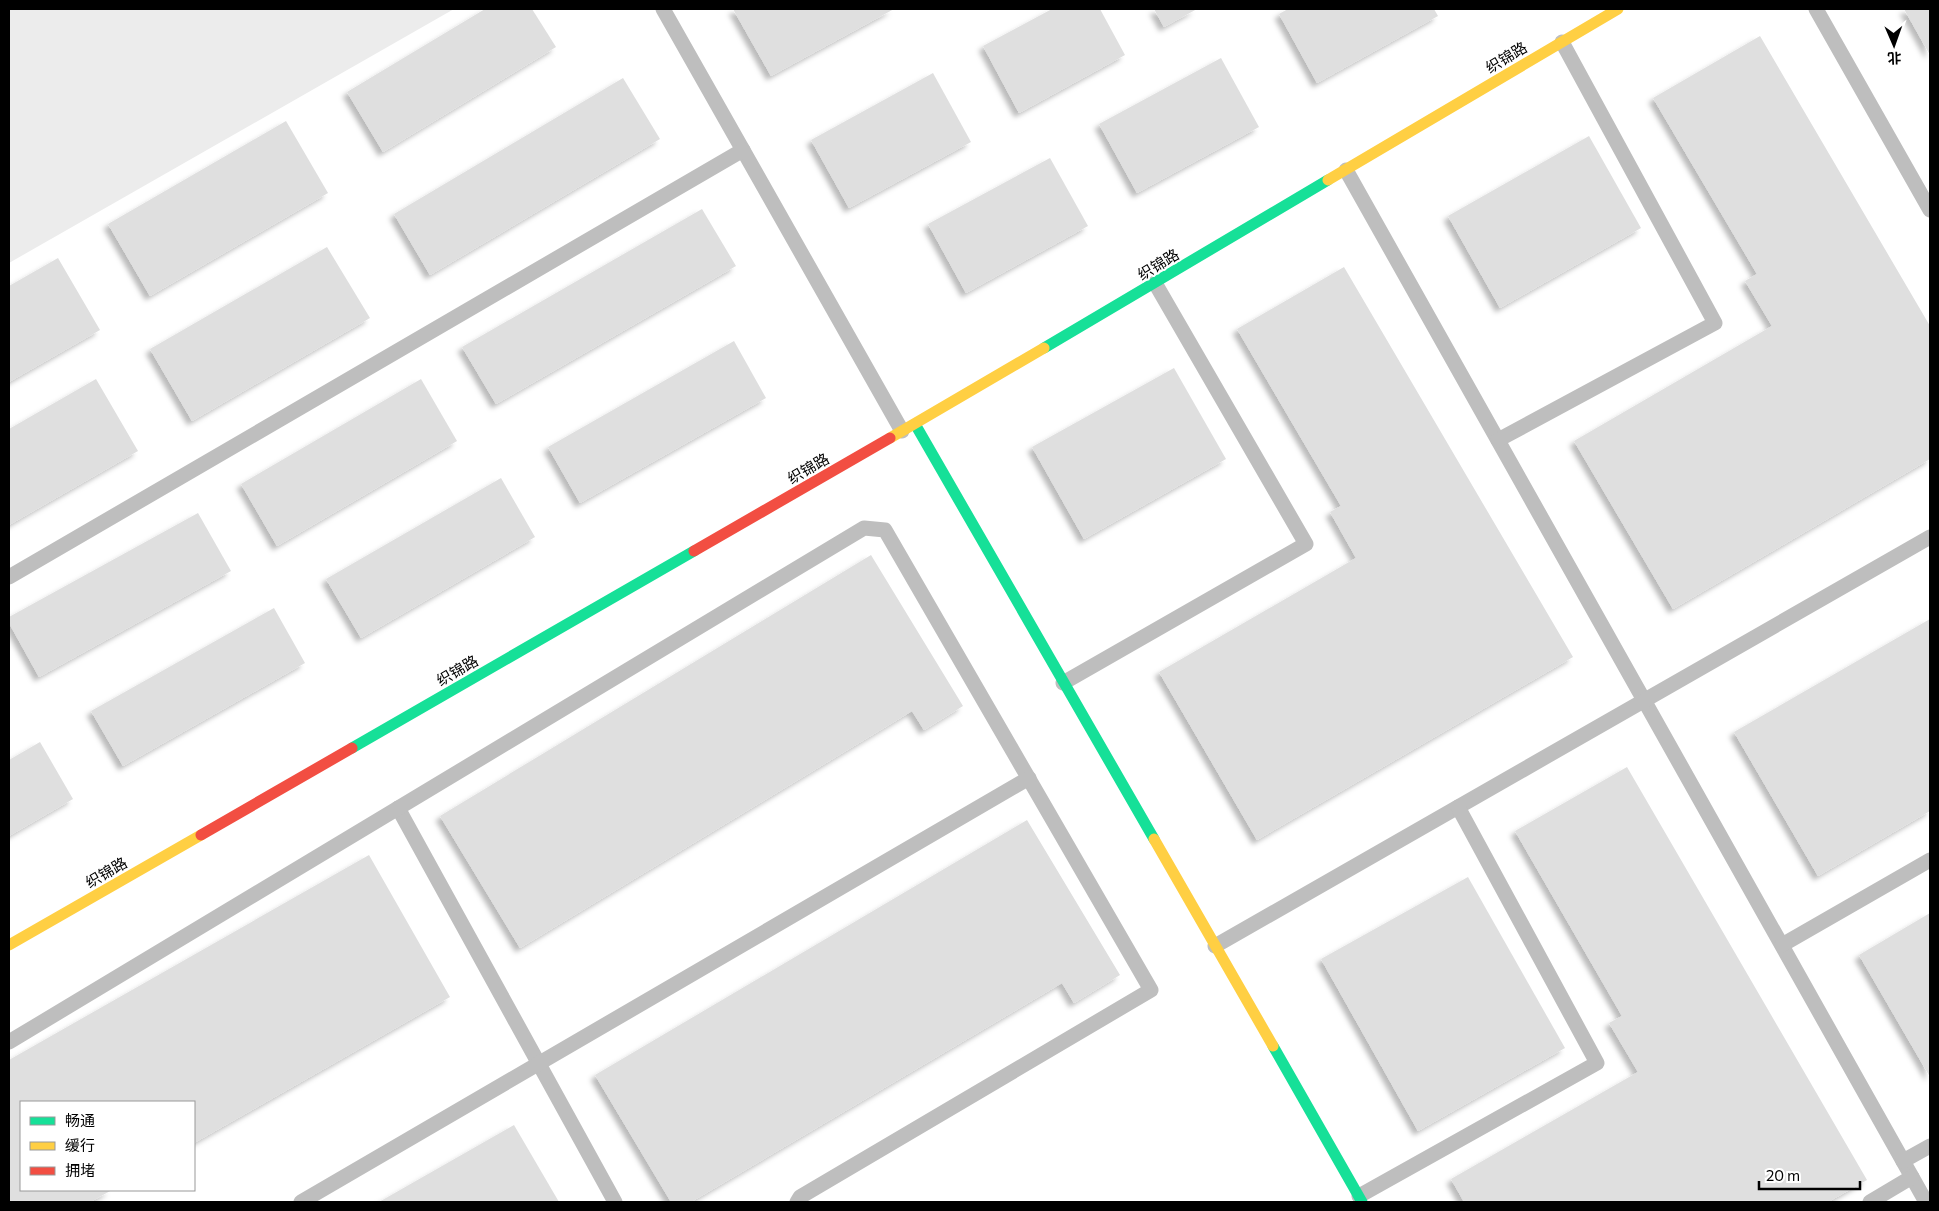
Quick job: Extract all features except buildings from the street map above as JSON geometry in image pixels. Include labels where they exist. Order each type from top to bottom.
[{"type":"street","name":"织锦路","points":[[9,945],[909,428],[1618,9]]},
{"type":"street","points":[[909,428],[1063,683],[1361,1199]]},
{"type":"lane","points":[[663,9],[743,150],[909,428]]},
{"type":"lane","points":[[1816,9],[1928,200]]},
{"type":"lane","points":[[1498,440],[1715,323],[1562,42]]},
{"type":"lane","points":[[9,577],[743,150]]},
{"type":"lane","points":[[1346,170],[1926,1202]]},
{"type":"lane","points":[[1063,683],[1306,544],[1155,283]]},
{"type":"lane","points":[[9,1042],[864,528],[885,530],[1151,990],[808,1192],[800,1197],[797,1202]]},
{"type":"lane","points":[[1215,946],[1930,537]]},
{"type":"lane","points":[[301,1202],[1029,778]]},
{"type":"lane","points":[[1361,1199],[1597,1063],[1458,807]]},
{"type":"lane","points":[[398,808],[615,1202]]},
{"type":"lane","points":[[1782,944],[1930,860]]},
{"type":"lane","points":[[1903,1161],[1930,1146]]},
{"type":"lane","points":[[1870,1202],[1912,1177]]},
{"type":"shaded area","points":[[9,9],[454,9],[9,263]]},
{"type":"traffic: fast","points":[[1044,348],[1328,180]]},
{"type":"traffic: fast","points":[[915,424],[1154,839]]},
{"type":"traffic: fast","points":[[352,748],[694,551]]},
{"type":"traffic: fast","points":[[1273,1046],[1362,1202]]},
{"type":"traffic: slow","points":[[1328,180],[1618,9]]},
{"type":"traffic: slow","points":[[890,438],[1044,348]]},
{"type":"traffic: slow","points":[[9,945],[201,835]]},
{"type":"traffic: slow","points":[[1154,839],[1273,1046]]},
{"type":"traffic: jam","points":[[694,551],[890,438]]},
{"type":"traffic: jam","points":[[201,835],[352,748]]}]
